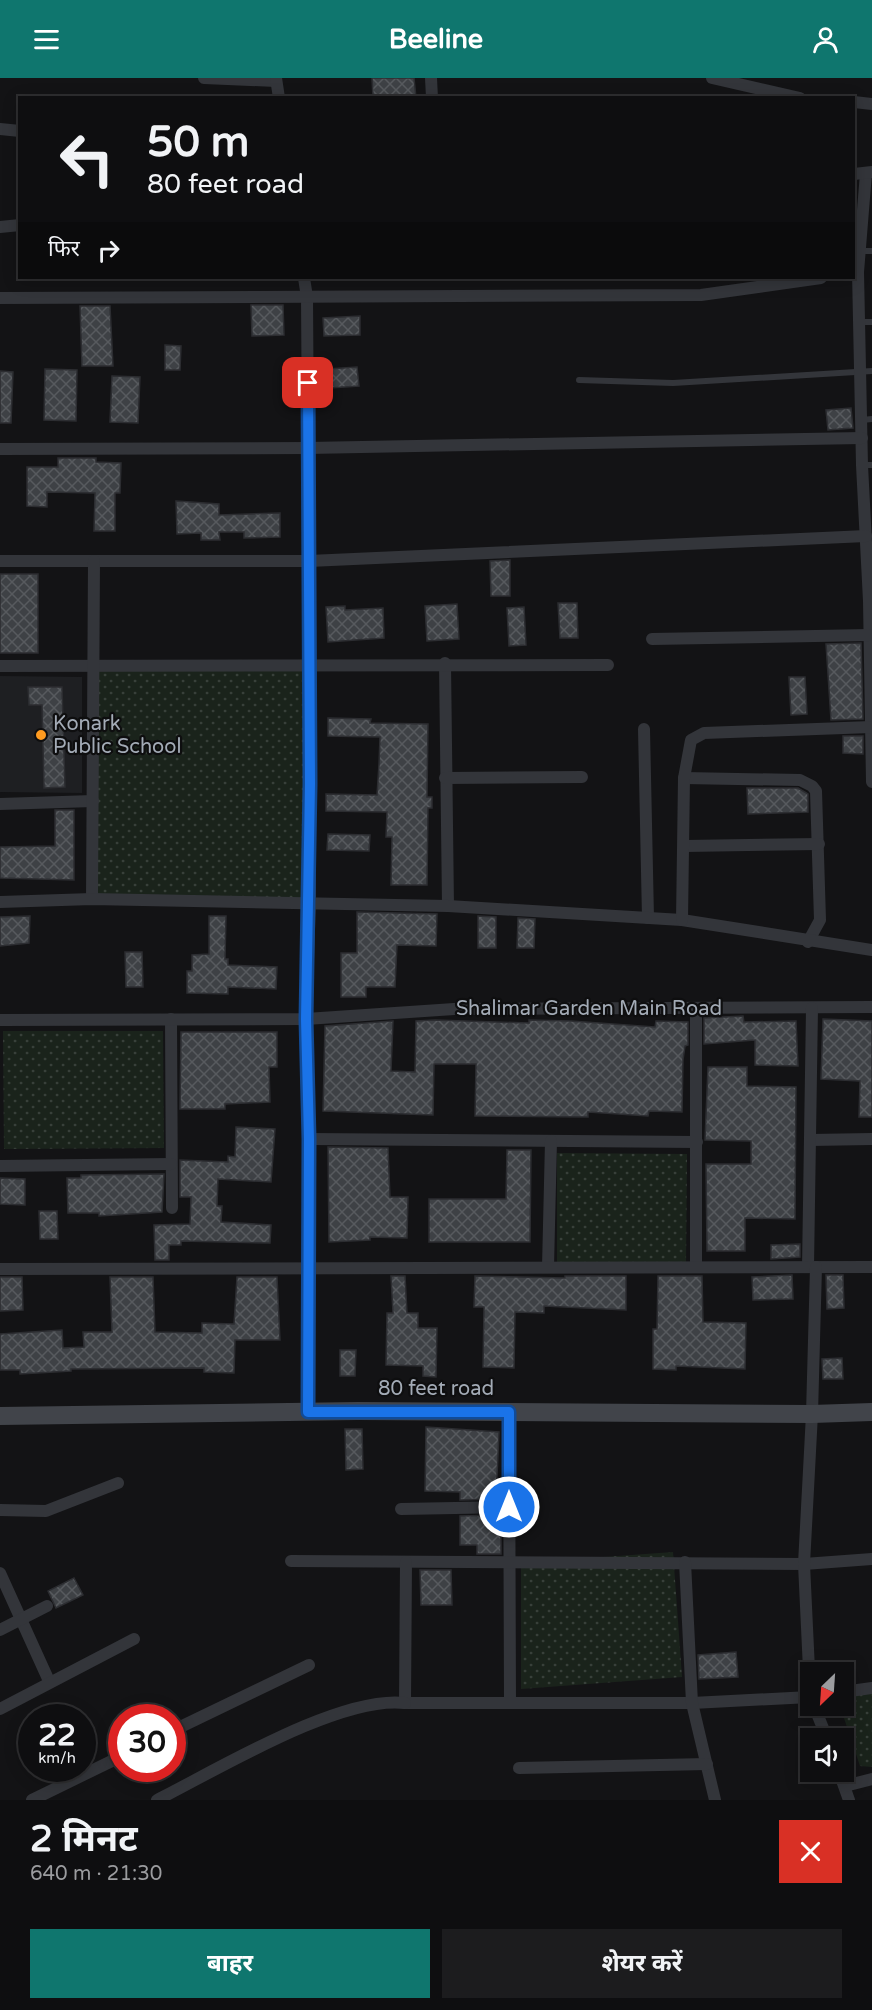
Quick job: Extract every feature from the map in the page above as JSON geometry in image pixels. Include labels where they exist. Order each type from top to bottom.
[{"type":"street","points":[[204,78],[276,79],[279,96]]},
{"type":"street","points":[[432,78],[432,96]]},
{"type":"street","points":[[712,78],[791,96]]},
{"type":"street","points":[[855,102],[872,104]]},
{"type":"street","points":[[0,129],[18,130]]},
{"type":"street","points":[[864,173],[866,251],[856,272],[866,322],[867,419],[861,438],[867,465],[866,536],[871,601],[869,635],[872,782]]},
{"type":"street","points":[[0,227],[18,225]]},
{"type":"street","points":[[304,279],[307,297],[310,664],[310,901],[306,1019],[309,1139],[308,1412]]},
{"type":"street","points":[[0,298],[701,295],[814,279]]},
{"type":"street","points":[[0,449],[308,448],[861,438]]},
{"type":"street","points":[[0,561],[309,561],[866,536]]},
{"type":"street","points":[[92,899],[94,561]]},
{"type":"street","points":[[652,639],[869,635]]},
{"type":"street","points":[[445,663],[448,906]]},
{"type":"street","points":[[0,666],[445,663],[608,665]]},
{"type":"street","points":[[682,920],[685,846],[684,778],[691,740],[704,733],[872,727]]},
{"type":"street","points":[[644,729],[648,918]]},
{"type":"street","points":[[445,778],[582,777]]},
{"type":"street","points":[[684,778],[800,780],[808,783],[816,791],[820,920],[808,942]]},
{"type":"street","points":[[0,804],[93,801]]},
{"type":"street","points":[[685,846],[819,844]]},
{"type":"street","points":[[0,902],[92,899],[310,901],[448,906],[682,920],[740,927],[808,942],[872,950]]},
{"type":"street","name":"Shalimar Garden Main Road","points":[[0,1020],[306,1019],[454,1009],[872,1007]]},
{"type":"street","points":[[809,1662],[804,1564],[813,1414],[810,1140],[812,1008]]},
{"type":"street","points":[[696,1009],[696,1268]]},
{"type":"street","points":[[171,1019],[172,1208]]},
{"type":"street","points":[[309,1139],[697,1142]]},
{"type":"street","points":[[810,1140],[872,1139]]},
{"type":"street","points":[[548,1268],[550,1141]]},
{"type":"street","points":[[0,1166],[171,1164]]},
{"type":"street","points":[[0,1269],[872,1267]]},
{"type":"street","name":"80 feet road","points":[[0,1416],[308,1412],[813,1414],[872,1412]]},
{"type":"street","points":[[509,1412],[510,1702]]},
{"type":"street","points":[[0,1510],[46,1511],[118,1483]]},
{"type":"street","points":[[401,1509],[509,1507]]},
{"type":"street","points":[[291,1561],[804,1564],[872,1559]]},
{"type":"street","points":[[405,1703],[406,1562]]},
{"type":"street","points":[[685,1562],[692,1703],[715,1800]]},
{"type":"street","points":[[0,1573],[49,1681]]},
{"type":"street","points":[[0,1630],[47,1606]]},
{"type":"street","points":[[0,1709],[49,1681],[134,1639]]},
{"type":"street","points":[[186,1724],[309,1665]]},
{"type":"street","points":[[854,1690],[872,1688]]},
{"type":"street","points":[[157,1800],[291,1732],[368,1704],[692,1703],[800,1698]]},
{"type":"street","points":[[32,1800],[108,1763]]},
{"type":"street","points":[[519,1768],[707,1764]]},
{"type":"street","points":[[845,1786],[872,1779]]},
{"type":"street","points":[[843,1782],[849,1800]]},
{"type":"lane","points":[[579,380],[673,383],[867,371]]},
{"type":"shaded area","points":[[310,664],[310,901],[92,899],[94,665]]},
{"type":"shaded area","name":"Konark Public School","points":[[0,676],[82,677],[82,793],[0,792]]},
{"type":"shaded area","points":[[3,1031],[163,1031],[164,1148],[4,1149]]},
{"type":"shaded area","points":[[557,1153],[687,1154],[686,1264],[557,1263]]},
{"type":"shaded area","points":[[673,1552],[682,1677],[521,1689],[521,1563]]},
{"type":"shaded area","points":[[872,1689],[872,1767],[860,1766],[854,1748],[854,1728],[847,1728],[843,1716],[854,1716],[854,1690]]},
{"type":"building","points":[[372,78],[414,78],[416,96],[373,96]]},
{"type":"building","points":[[251,305],[283,305],[284,335],[252,336]]},
{"type":"building","points":[[80,306],[110,306],[113,366],[82,366]]},
{"type":"building","points":[[360,316],[360,335],[324,336],[323,318]]},
{"type":"building","points":[[165,345],[181,346],[180,370],[165,370]]},
{"type":"building","points":[[357,367],[359,386],[330,388],[328,369]]},
{"type":"building","points":[[45,369],[77,370],[76,421],[44,420]]},
{"type":"building","points":[[0,371],[13,372],[11,423],[0,423]]},
{"type":"building","points":[[112,376],[140,377],[138,423],[110,422]]},
{"type":"building","points":[[851,408],[853,428],[828,430],[826,410]]},
{"type":"building","points":[[58,458],[96,458],[96,462],[121,463],[120,493],[115,493],[115,531],[94,531],[95,493],[47,492],[47,507],[27,506],[27,467],[58,467]]},
{"type":"building","points":[[176,501],[219,504],[219,515],[280,513],[280,537],[244,538],[244,532],[219,532],[220,540],[201,540],[201,533],[177,534]]},
{"type":"building","points":[[510,560],[510,596],[491,596],[490,561]]},
{"type":"building","points":[[0,574],[38,574],[38,653],[0,653]]},
{"type":"building","points":[[558,603],[577,603],[578,638],[560,638]]},
{"type":"building","points":[[457,604],[459,639],[427,641],[425,606]]},
{"type":"building","points":[[345,606],[345,610],[383,608],[384,638],[328,642],[326,607]]},
{"type":"building","points":[[524,607],[526,645],[509,646],[507,608]]},
{"type":"building","points":[[861,643],[863,719],[831,720],[826,644]]},
{"type":"building","points":[[789,677],[805,677],[807,714],[791,715]]},
{"type":"building","points":[[28,687],[62,687],[65,787],[44,788],[42,705],[29,705]]},
{"type":"building","points":[[328,718],[371,719],[370,723],[428,724],[427,797],[432,797],[432,808],[428,808],[427,885],[391,885],[392,837],[386,837],[387,812],[326,811],[326,794],[377,795],[380,737],[328,736]]},
{"type":"building","points":[[843,736],[863,736],[863,754],[843,753]]},
{"type":"building","points":[[747,788],[798,788],[808,794],[808,812],[748,814]]},
{"type":"building","points":[[55,810],[74,810],[74,880],[0,878],[0,847],[55,846]]},
{"type":"building","points":[[328,834],[370,835],[369,851],[327,850]]},
{"type":"building","points":[[357,912],[437,914],[436,946],[397,945],[395,987],[366,987],[366,997],[341,997],[341,953],[357,953]]},
{"type":"building","points":[[30,916],[29,943],[0,946],[0,917]]},
{"type":"building","points":[[209,916],[226,916],[225,959],[228,959],[228,965],[277,967],[276,989],[228,987],[228,994],[187,993],[187,971],[192,971],[192,955],[209,954]]},
{"type":"building","points":[[478,916],[496,917],[496,948],[478,948]]},
{"type":"building","points":[[518,918],[535,919],[534,948],[517,948]]},
{"type":"building","points":[[125,952],[142,952],[143,987],[126,987]]},
{"type":"building","points":[[743,1016],[744,1022],[796,1021],[798,1066],[755,1065],[755,1040],[704,1044],[704,1018]]},
{"type":"building","points":[[823,1019],[872,1021],[872,1117],[859,1117],[860,1081],[821,1079]]},
{"type":"building","points":[[529,1020],[571,1021],[655,1027],[656,1021],[688,1022],[688,1045],[685,1046],[683,1060],[682,1112],[649,1111],[648,1116],[588,1112],[588,1117],[475,1116],[476,1064],[434,1064],[433,1115],[323,1111],[325,1026],[393,1021],[391,1071],[415,1072],[416,1021],[529,1023]]},
{"type":"building","points":[[181,1032],[277,1032],[277,1067],[269,1067],[270,1102],[225,1104],[225,1109],[180,1109]]},
{"type":"building","points":[[708,1067],[747,1067],[747,1086],[796,1087],[795,1219],[745,1218],[745,1251],[707,1251],[706,1164],[751,1164],[751,1141],[705,1140]]},
{"type":"building","points":[[236,1127],[275,1129],[271,1182],[218,1179],[217,1206],[222,1206],[221,1222],[271,1225],[270,1243],[181,1241],[181,1245],[169,1245],[169,1260],[155,1260],[154,1225],[190,1224],[191,1197],[180,1197],[180,1160],[228,1162],[228,1156],[235,1157]]},
{"type":"building","points":[[328,1147],[388,1148],[390,1197],[408,1197],[407,1238],[370,1237],[370,1240],[329,1242]]},
{"type":"building","points":[[507,1150],[531,1150],[530,1242],[429,1242],[429,1199],[506,1199]]},
{"type":"building","points":[[164,1174],[162,1212],[99,1216],[99,1213],[68,1213],[67,1178],[81,1178],[81,1175]]},
{"type":"building","points":[[0,1178],[25,1179],[25,1205],[0,1204]]},
{"type":"building","points":[[39,1211],[57,1211],[58,1239],[40,1239]]},
{"type":"building","points":[[800,1244],[800,1257],[771,1259],[771,1245]]},
{"type":"building","points":[[792,1275],[793,1299],[753,1300],[752,1277]]},
{"type":"building","points":[[826,1275],[843,1275],[844,1308],[827,1309]]},
{"type":"building","points":[[391,1276],[405,1276],[407,1313],[418,1313],[418,1328],[437,1328],[436,1377],[423,1376],[423,1366],[386,1365],[387,1313],[393,1313]]},
{"type":"building","points":[[475,1276],[565,1278],[565,1276],[626,1276],[626,1310],[544,1306],[544,1313],[515,1312],[514,1368],[483,1367],[484,1307],[474,1307]]},
{"type":"building","points":[[658,1276],[702,1276],[703,1322],[746,1323],[745,1369],[676,1366],[676,1370],[653,1369],[653,1329],[657,1329]]},
{"type":"building","points":[[0,1277],[22,1277],[23,1310],[0,1311]]},
{"type":"building","points":[[110,1277],[153,1277],[155,1332],[202,1333],[202,1323],[234,1324],[237,1277],[277,1277],[280,1340],[235,1340],[234,1373],[204,1372],[204,1368],[71,1369],[71,1371],[20,1374],[20,1370],[0,1370],[0,1334],[62,1330],[63,1348],[84,1347],[83,1332],[112,1332]]},
{"type":"building","points":[[340,1350],[356,1350],[355,1376],[340,1376]]},
{"type":"building","points":[[842,1358],[843,1379],[823,1379],[822,1359]]},
{"type":"building","points":[[426,1427],[499,1432],[496,1499],[460,1500],[460,1492],[425,1491]]},
{"type":"building","points":[[345,1429],[362,1429],[363,1469],[346,1470]]},
{"type":"building","points":[[501,1515],[501,1554],[477,1554],[477,1545],[460,1545],[460,1516]]},
{"type":"building","points":[[420,1570],[451,1570],[452,1605],[421,1605]]},
{"type":"building","points":[[74,1578],[83,1595],[56,1608],[48,1591]]},
{"type":"building","points":[[736,1652],[738,1677],[699,1679],[698,1655]]},
{"type":"place","name":"Konark Public School","points":[[41,735]]},
{"type":"route","points":[[308,383],[310,901],[306,1019],[309,1139],[308,1412],[509,1412],[509,1507]]}]
